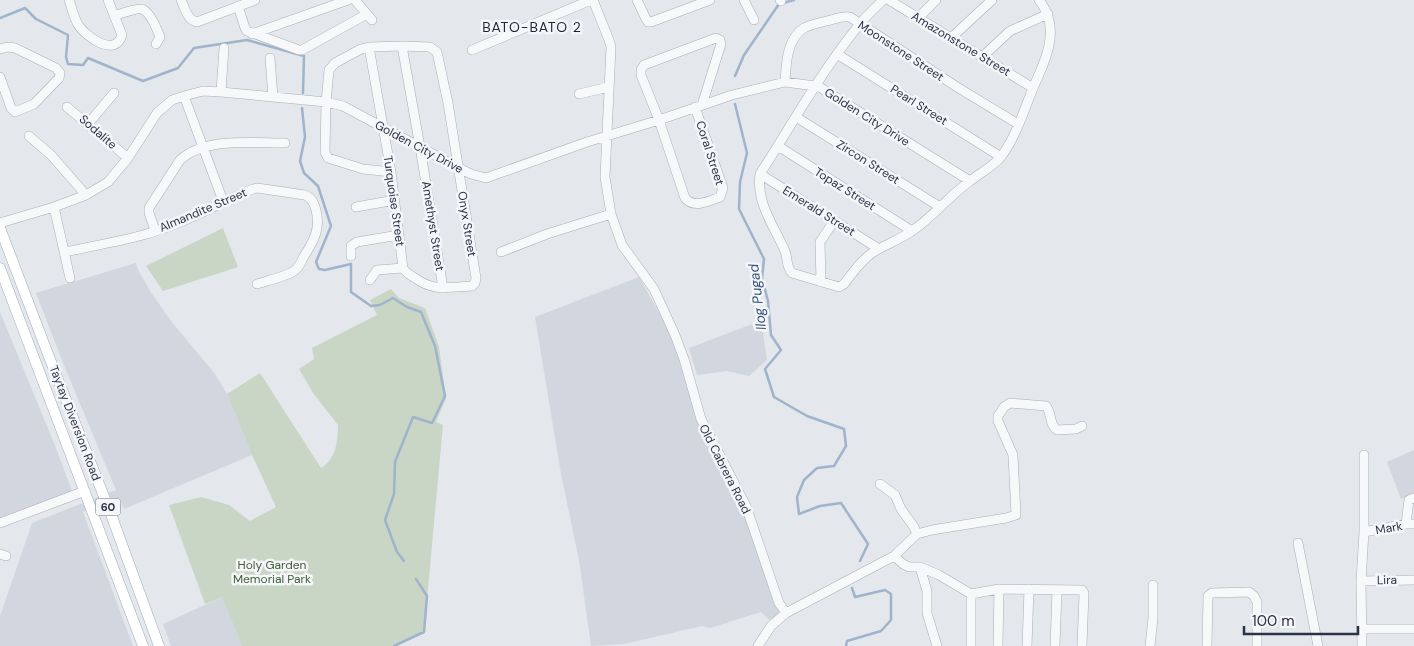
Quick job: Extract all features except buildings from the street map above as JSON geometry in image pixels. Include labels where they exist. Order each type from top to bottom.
[{"type":"main road","name":"Taytay Diversion Road","points":[[0,228],[112,517],[159,646]]},
{"type":"main road","name":"Taytay Diversion Road","points":[[0,268],[143,646]]},
{"type":"street","points":[[69,0],[78,25],[88,35],[106,45],[113,45],[122,39],[122,35],[108,0]]},
{"type":"street","points":[[181,0],[189,18],[197,22],[255,0]]},
{"type":"street","points":[[252,34],[348,0]]},
{"type":"street","points":[[238,6],[245,28],[252,34],[302,50],[370,17],[355,0]]},
{"type":"street","points":[[472,50],[592,0]]},
{"type":"street","name":"Old Cabrera Road","points":[[592,0],[610,40],[611,47],[605,177],[611,214],[622,245],[654,289],[665,314],[684,359],[701,420],[746,506],[779,603],[786,613]]},
{"type":"street","points":[[637,0],[648,22],[710,0]]},
{"type":"street","points":[[744,0],[754,20]]},
{"type":"street","points":[[882,0],[860,24],[815,86],[760,174],[758,183],[762,203],[786,254],[788,269],[792,273],[839,287],[842,286],[864,259],[878,249],[912,231],[970,181],[990,168],[1001,156],[1013,137],[1045,61],[1050,42],[1051,25],[1048,14],[1039,0]]},
{"type":"street","name":"Amazonstone Street","points":[[889,0],[1033,88]]},
{"type":"street","points":[[918,18],[936,0]]},
{"type":"street","points":[[951,38],[992,0]]},
{"type":"street","points":[[114,16],[139,9],[144,10],[153,22],[160,37],[156,44]]},
{"type":"street","points":[[982,57],[1010,31],[1048,14]]},
{"type":"street","name":"Moonstone Street","points":[[785,82],[789,50],[803,29],[844,16],[850,17],[956,87],[1018,124]]},
{"type":"street","points":[[659,120],[641,75],[644,65],[716,38],[720,40],[721,44],[699,106]]},
{"type":"street","points":[[391,172],[364,169],[328,158],[325,152],[326,102],[329,70],[335,63],[361,49],[402,46]]},
{"type":"street","name":"Onyx Street","points":[[402,46],[430,47],[437,52],[448,103],[476,278],[472,286],[443,288]]},
{"type":"street","name":"Amethyst Street","points":[[402,46],[443,288]]},
{"type":"street","points":[[0,50],[8,47],[15,48],[56,68],[60,74],[59,78],[34,104],[15,112],[11,108],[0,77]]},
{"type":"street","name":"Turquoise Street","points":[[369,47],[391,172],[403,268]]},
{"type":"street","points":[[221,92],[224,48]]},
{"type":"street","name":"Pearl Street","points":[[837,54],[1001,156]]},
{"type":"street","points":[[270,58],[272,97]]},
{"type":"street","name":"Golden City Drive","points":[[0,223],[54,207],[86,195],[108,182],[128,158],[157,112],[172,100],[203,91],[326,102],[343,106],[458,168],[486,178],[732,94],[785,82],[821,88],[970,181]]},
{"type":"street","points":[[579,94],[609,87]]},
{"type":"street","points":[[88,124],[114,93]]},
{"type":"street","points":[[184,96],[223,201]]},
{"type":"street","name":"Coral Street","points":[[659,120],[685,198],[689,203],[694,204],[707,202],[720,197],[723,188],[699,106]]},
{"type":"street","name":"Sodalite","points":[[67,107],[128,158]]},
{"type":"street","name":"Zircon Street","points":[[796,117],[940,207]]},
{"type":"street","points":[[29,136],[51,155],[86,195]]},
{"type":"street","points":[[155,230],[149,213],[150,208],[184,156],[203,147],[228,142],[285,144]]},
{"type":"street","name":"Topaz Street","points":[[778,146],[912,231]]},
{"type":"street","name":"Emerald Street","points":[[760,174],[878,249]]},
{"type":"street","name":"Almandite Street","points":[[65,252],[145,234],[192,217],[223,201],[258,188],[310,197],[318,219],[318,227],[298,267],[293,272],[256,284]]},
{"type":"street","points":[[356,207],[395,200]]},
{"type":"street","points":[[54,207],[70,278]]},
{"type":"street","points":[[501,252],[547,234],[611,214]]},
{"type":"street","points":[[821,282],[820,242],[834,221]]},
{"type":"street","points":[[351,256],[352,246],[356,242],[399,235]]},
{"type":"street","points":[[370,280],[377,270],[403,268],[408,274],[430,287],[443,288]]},
{"type":"street","points":[[758,646],[771,626],[786,613],[894,556],[917,534],[1016,515],[1012,455],[998,422],[999,413],[1004,407],[1010,403],[1046,406],[1049,410],[1053,427],[1057,430],[1076,429],[1082,426]]},
{"type":"street","points":[[1362,646],[1361,581],[1364,532],[1364,455]]},
{"type":"street","points":[[880,484],[895,495],[901,509],[917,534]]},
{"type":"street","points":[[0,522],[85,491]]},
{"type":"street","points":[[1410,524],[1409,500],[1414,498]]},
{"type":"street","name":"Mark","points":[[1364,532],[1410,524]]},
{"type":"street","points":[[1298,543],[1318,646]]},
{"type":"street","points":[[894,556],[909,567],[920,567],[939,575],[971,594],[999,589],[1082,590],[1084,592],[1082,646]]},
{"type":"street","points":[[920,567],[927,591],[927,612],[937,646]]},
{"type":"street","name":"Lira","points":[[1361,581],[1414,580]]},
{"type":"street","points":[[1150,646],[1154,596],[1152,585]]},
{"type":"street","points":[[1027,646],[1029,588]]},
{"type":"street","points":[[998,646],[999,589]]},
{"type":"street","points":[[1055,646],[1057,590]]},
{"type":"street","points":[[1206,646],[1209,594],[1249,592],[1254,596],[1256,602],[1257,646]]},
{"type":"street","points":[[971,594],[971,646]]},
{"type":"street","points":[[1361,629],[1414,629]]},
{"type":"shaded area","points":[[136,263],[152,294],[171,321],[215,374],[227,394],[252,455],[124,509],[119,498],[83,512],[133,646],[0,646],[0,616],[32,523],[116,490],[36,293]]},
{"type":"shaded area","points":[[639,277],[666,325],[687,381],[699,425],[740,502],[780,613],[771,621],[761,612],[710,628],[702,626],[624,644],[591,646],[579,560],[561,474],[535,317]]},
{"type":"shaded area","points":[[0,312],[72,491],[0,519]]},
{"type":"shaded area","points":[[755,323],[763,333],[767,360],[749,376],[727,371],[697,375],[689,348]]},
{"type":"shaded area","points":[[1414,450],[1414,493],[1401,499],[1387,462]]},
{"type":"shaded area","points":[[222,597],[242,646],[171,646],[163,624]]},
{"type":"green space","points":[[223,228],[238,267],[163,291],[146,266]]},
{"type":"green space","name":"Holy Garden Memorial Park","points":[[391,289],[399,298],[425,308],[439,347],[446,398],[436,422],[443,425],[424,632],[394,646],[242,646],[222,597],[205,604],[169,505],[201,497],[229,505],[250,521],[276,507],[227,394],[260,373],[321,468],[326,464],[335,449],[338,425],[313,393],[299,369],[314,359],[312,348],[377,315],[370,300]]},
{"type":"waterway","name":"Ilog Pugad","points":[[735,76],[744,55],[779,4],[794,0]]},
{"type":"waterway","points":[[0,18],[25,8],[36,19],[68,35],[66,57],[68,64],[83,65],[88,58],[143,81],[178,68],[194,48],[247,40],[304,56],[303,93]]},
{"type":"waterway","name":"Ilog Pugad","points":[[735,104],[747,153],[740,182],[739,209],[764,259],[762,278],[768,301],[771,335],[781,350],[765,369],[774,397],[807,416],[844,429],[846,446],[834,466],[817,468],[804,480],[797,497],[799,514],[820,506],[841,503],[868,544],[860,561]]},
{"type":"waterway","points":[[302,108],[305,137],[300,161],[304,173],[318,186],[331,226],[316,262],[319,269],[325,270],[351,264],[351,292],[371,306],[380,305],[393,298],[407,307],[421,312],[435,346],[445,396],[432,423],[413,417],[395,462],[394,494],[385,520],[397,552],[404,561]]},
{"type":"waterway","points":[[394,646],[424,632],[427,596],[416,579]]},
{"type":"waterway","name":"Ilog Pugad","points":[[846,646],[847,641],[881,631],[891,620],[891,594],[885,590],[855,597],[852,588]]},
{"type":"district","name":"BATO-BATO 2","points":[[532,27]]}]
